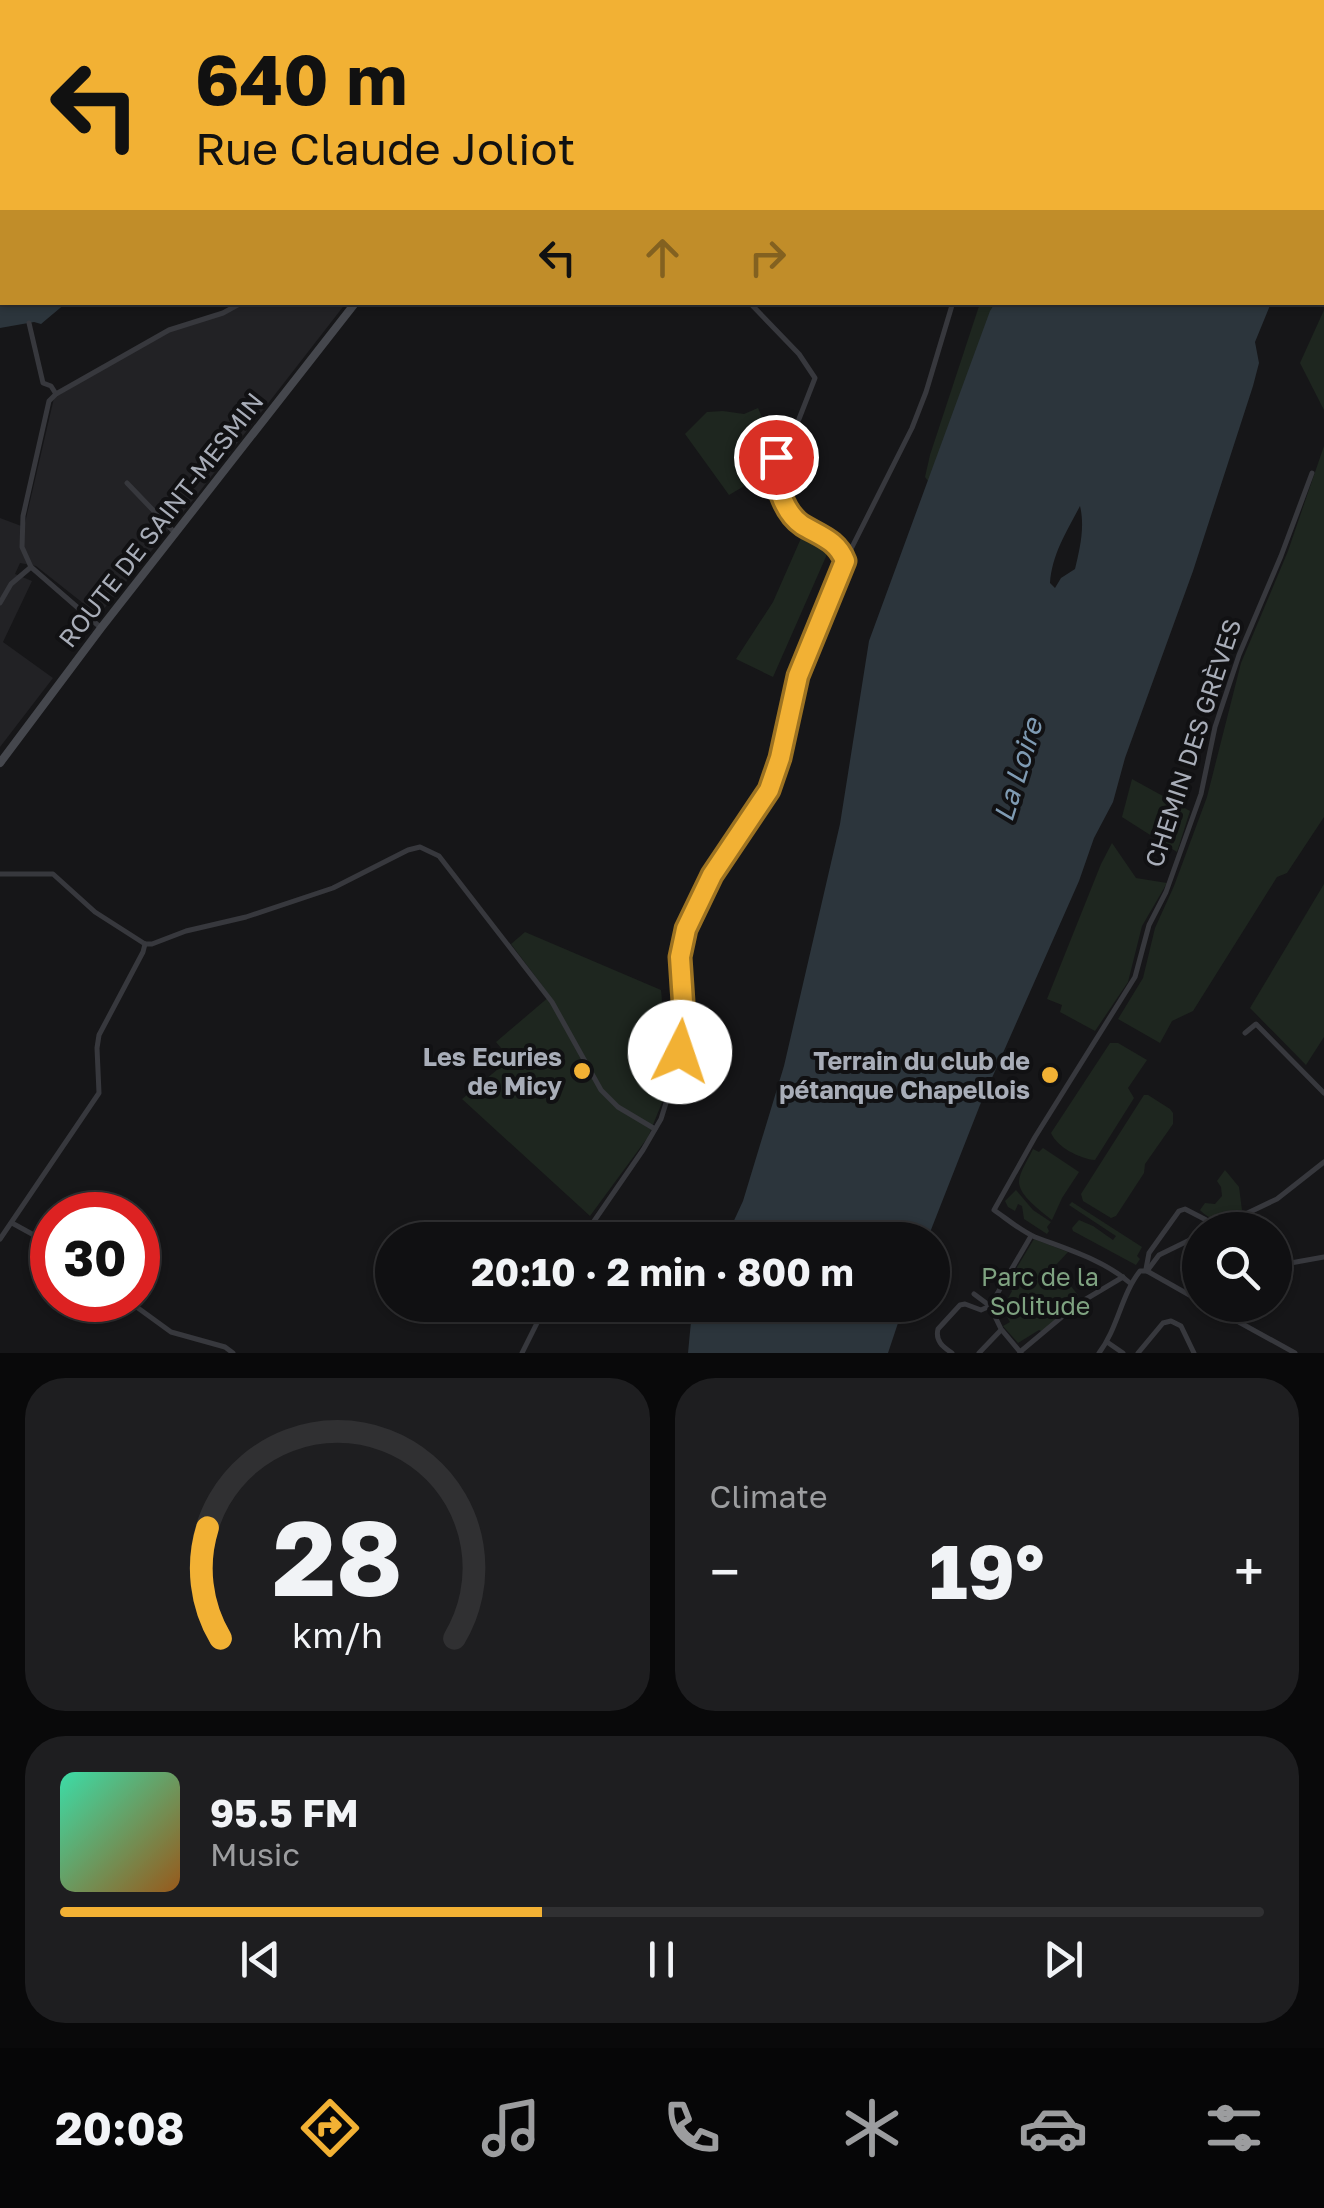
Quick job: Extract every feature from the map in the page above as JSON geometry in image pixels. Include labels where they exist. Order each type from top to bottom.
[{"type":"main road","name":"ROUTE DE SAINT-MESMIN","points":[[0,763],[354,305]]},
{"type":"street","points":[[102,628],[31,567],[24,556],[22,516],[49,402],[56,394],[160,334],[238,305]]},
{"type":"street","points":[[752,305],[800,354],[815,378],[799,419],[776,457],[778,487],[796,520],[835,544],[845,561]]},
{"type":"street","points":[[593,1222],[655,1130],[676,1071],[682,1037],[680,957],[686,929],[712,875],[769,790],[798,676],[845,561],[912,428],[952,305]]},
{"type":"street","points":[[30,323],[43,383],[56,394]]},
{"type":"street","name":"CHEMIN DES GRÈVES","points":[[1032,1236],[994,1210],[1035,1136],[1135,977],[1149,924],[1166,892],[1200,794],[1215,727],[1239,655],[1312,472]]},
{"type":"street","points":[[128,483],[176,534]]},
{"type":"street","points":[[0,604],[11,584],[31,567]]},
{"type":"street","points":[[0,874],[52,874],[95,912],[145,944],[152,944],[333,888],[408,850],[426,849],[438,856],[466,889],[552,1002],[601,1090],[618,1107],[655,1130]]},
{"type":"street","points":[[0,1240],[100,1093],[99,1036],[145,944]]},
{"type":"street","points":[[1245,1033],[1256,1024],[1324,1093]]},
{"type":"street","points":[[1253,1212],[1277,1200],[1324,1162]]},
{"type":"street","points":[[1146,1271],[1150,1253],[1179,1211],[1185,1208],[1192,1212]]},
{"type":"street","points":[[12,1223],[30,1232]]},
{"type":"street","points":[[951,1352],[942,1346],[938,1329],[960,1305],[981,1310],[990,1306],[1032,1236],[1093,1260],[1130,1283]]},
{"type":"street","points":[[1099,1353],[1130,1283],[1163,1253],[1182,1244]]},
{"type":"street","points":[[1292,1260],[1324,1257]]},
{"type":"street","points":[[1146,1271],[1182,1290]]},
{"type":"street","points":[[974,1294],[990,1306],[1001,1330],[1019,1352],[1076,1305],[1123,1277]]},
{"type":"street","points":[[1138,1353],[1163,1323],[1171,1321],[1181,1326],[1194,1353]]},
{"type":"street","points":[[157,1322],[171,1332],[234,1353]]},
{"type":"street","points":[[522,1353],[538,1322]]},
{"type":"street","points":[[1240,1322],[1296,1353]]},
{"type":"street","points":[[979,1353],[1001,1330]]},
{"type":"street","points":[[1107,1342],[1122,1353]]},
{"type":"shaded area","points":[[240,305],[344,305],[103,610],[93,611],[36,566],[20,563],[15,574],[32,581],[3,642],[53,678],[0,747],[0,518],[24,527],[54,398],[160,334]]},
{"type":"green space","points":[[979,305],[996,305],[931,485],[925,477]]},
{"type":"green space","points":[[1324,310],[1324,410],[1300,363]]},
{"type":"green space","points":[[758,408],[765,443],[758,478],[729,495],[685,434],[707,412],[744,414]]},
{"type":"green space","points":[[1324,446],[1324,817],[1287,873],[1277,877],[1193,1011],[1172,1021],[1160,1043],[1118,1019],[1143,978],[1155,928],[1207,797],[1241,663],[1288,551]]},
{"type":"green space","points":[[802,536],[828,552],[773,677],[736,659],[773,602]]},
{"type":"green space","points":[[1132,779],[1190,811],[1177,852],[1122,817]]},
{"type":"green space","points":[[1112,843],[1136,878],[1167,883],[1142,926],[1128,982],[1095,1031],[1060,1012],[1062,1005],[1047,999]]},
{"type":"green space","points":[[1324,884],[1324,1037],[1306,1065],[1250,1008]]},
{"type":"green space","name":"Les Ecuries de Micy","points":[[525,932],[661,990],[670,1083],[648,1137],[590,1216],[462,1099],[510,1059],[496,1042],[550,996],[511,944]]},
{"type":"green space","points":[[1110,1043],[1118,1043],[1147,1060],[1128,1088],[1134,1098],[1095,1160],[1076,1155],[1051,1133]]},
{"type":"green space","points":[[1144,1095],[1170,1109],[1173,1124],[1116,1216],[1111,1218],[1083,1201],[1081,1194]]},
{"type":"green space","points":[[1043,1148],[1079,1172],[1052,1220],[1026,1197],[1019,1181],[1033,1149],[1039,1152]]},
{"type":"green space","points":[[1225,1170],[1239,1187],[1242,1210],[1200,1210],[1205,1203],[1215,1204],[1222,1196],[1217,1181]]},
{"type":"green space","points":[[1016,1190],[1033,1210],[1051,1222],[1047,1234],[1024,1219],[1022,1206],[1018,1204],[1015,1211],[1008,1207],[1005,1201]]},
{"type":"green space","points":[[1072,1202],[1142,1247],[1136,1265],[1073,1231],[1079,1220],[1113,1240],[1116,1236],[1069,1205]]},
{"type":"green space","name":"Parc de la Solitude","points":[[1034,1239],[1068,1252],[1055,1266],[1078,1295],[1077,1301],[1043,1332],[1039,1330],[1018,1343],[1003,1326],[1010,1322],[1002,1309],[1012,1291],[1007,1284]]},
{"type":"water","points":[[0,305],[64,305],[41,324],[0,328]]},
{"type":"water","name":"La Loire","points":[[994,305],[1270,305],[1255,342],[1259,363],[1253,386],[1113,802],[980,1105],[934,1222],[733,1222],[784,1066],[840,824],[869,641]],"holes":[[[1080,506],[1081,538],[1075,569],[1061,578],[1055,588],[1050,583],[1057,552]]]},
{"type":"water","points":[[691,1322],[898,1322],[888,1353],[688,1353]]},
{"type":"place","name":"Les Ecuries de Micy","points":[[582,1071]]},
{"type":"place","name":"Terrain du club de pétanque Chapellois","points":[[1050,1075]]},
{"type":"route","points":[[680,1052],[684,1017],[680,957],[686,929],[712,875],[769,790],[791,716],[798,676],[845,561],[835,544],[801,524],[792,514],[776,479],[776,457]]}]
